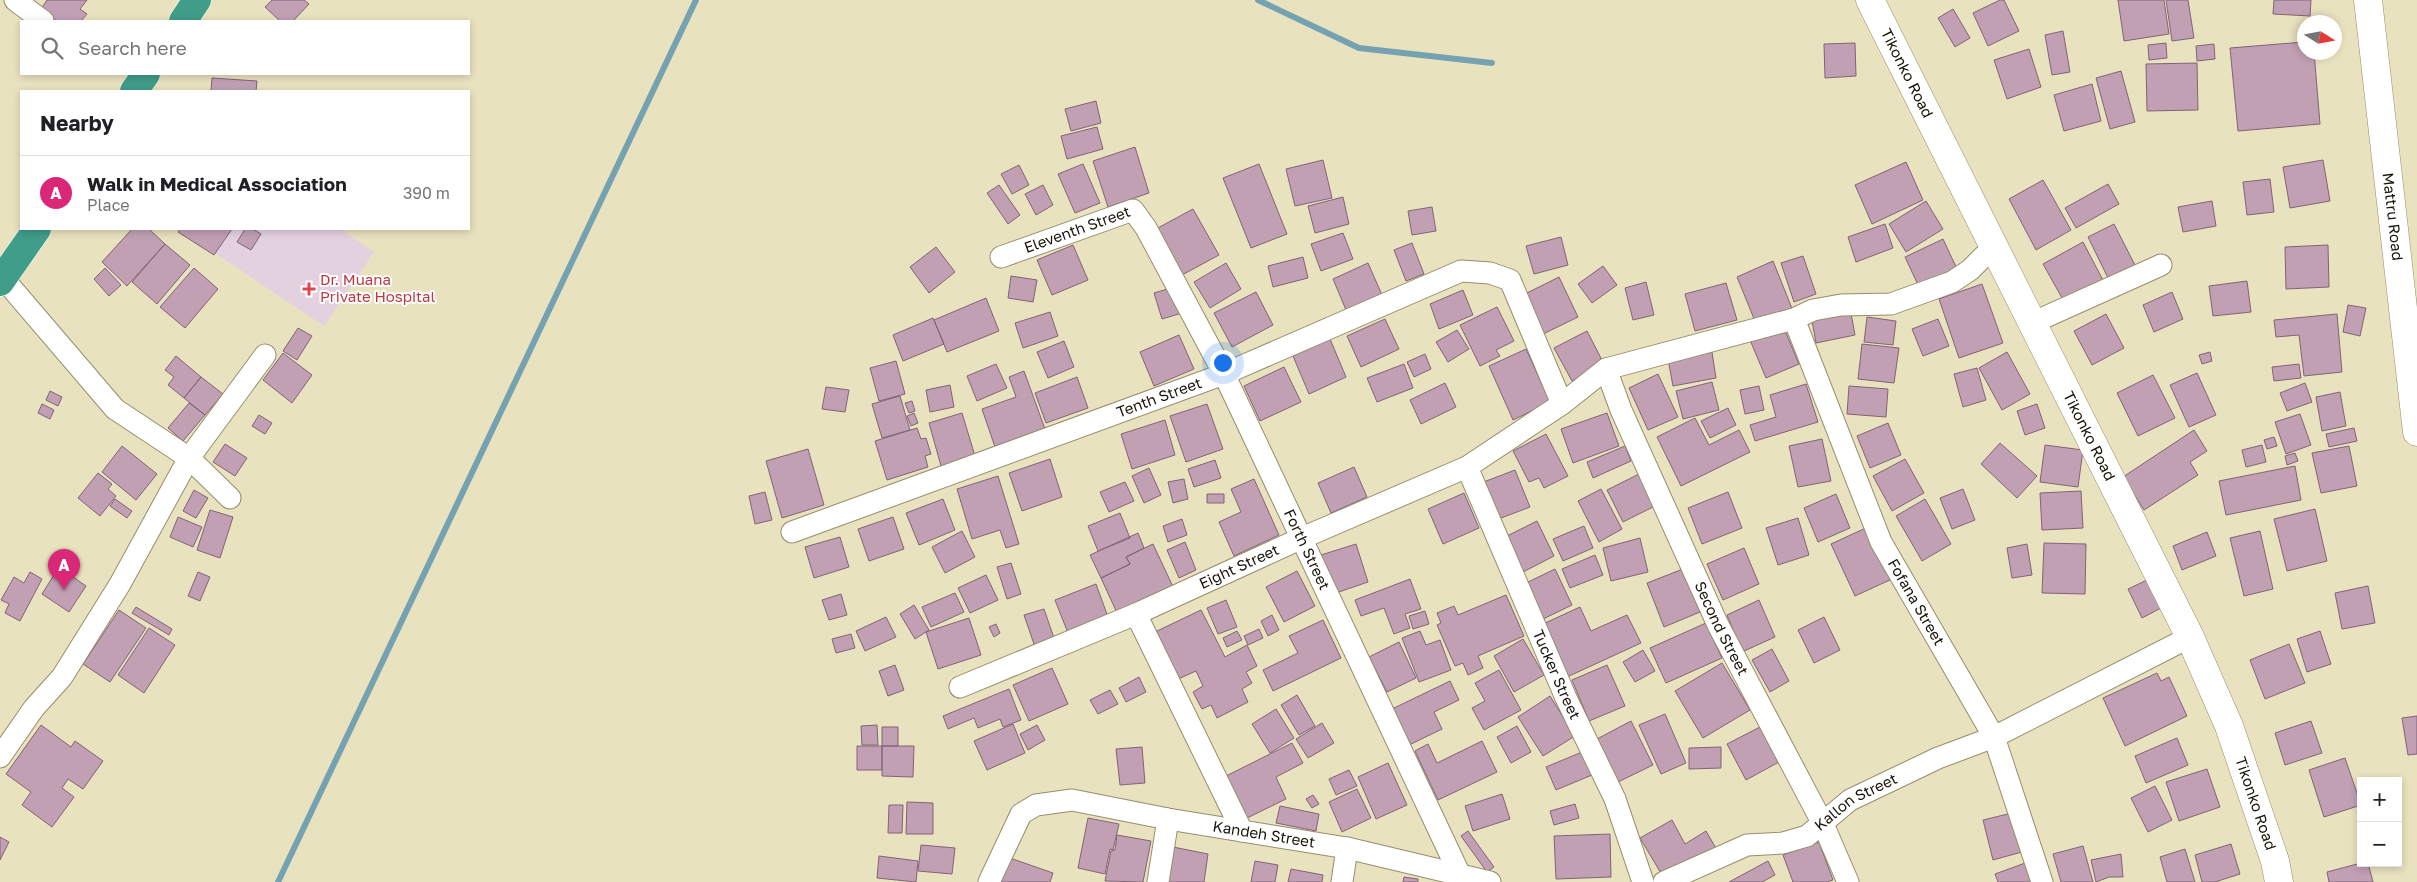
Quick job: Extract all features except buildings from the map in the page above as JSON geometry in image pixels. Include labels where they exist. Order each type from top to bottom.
[{"type":"highway","points":[[183,20],[197,0]]},
{"type":"highway","points":[[1,280],[37,230]]},
{"type":"street","points":[[15,0],[42,20]]},
{"type":"street","name":"Tikonko Road","points":[[1870,0],[2190,637],[2229,726],[2275,861],[2279,882]]},
{"type":"street","name":"Mattru Road","points":[[2368,0],[2417,432]]},
{"type":"street","name":"Eleventh Street","points":[[1001,258],[1133,210],[1146,228]]},
{"type":"street","name":"Forth Street","points":[[1146,228],[1224,374],[1460,875]]},
{"type":"street","points":[[1606,369],[1794,319],[1813,310],[1842,305],[1891,304],[1952,282],[1970,270],[1994,246]]},
{"type":"street","points":[[2032,323],[2161,265]]},
{"type":"street","name":"Tenth Street","points":[[792,532],[1224,374],[1461,271],[1490,273],[1510,280],[1562,404]]},
{"type":"street","points":[[1,280],[115,408],[189,458],[230,498]]},
{"type":"street","name":"Fofana Street","points":[[1794,319],[1881,542],[1994,737],[2042,882]]},
{"type":"street","points":[[0,757],[34,708],[62,677],[120,584],[189,458],[265,355]]},
{"type":"street","name":"Eight Street","points":[[960,687],[1136,614],[1302,538],[1468,467],[1562,404],[1606,369]]},
{"type":"street","name":"Second Street","points":[[1606,369],[1622,410],[1718,625],[1823,824],[1848,882]]},
{"type":"street","name":"Tucker Street","points":[[1468,467],[1566,698],[1615,799],[1644,882]]},
{"type":"street","points":[[1136,614],[1242,831]]},
{"type":"street","name":"Kallon Street","points":[[1664,882],[1747,845],[1783,843],[1806,836],[1850,800],[1938,758],[1994,737],[2190,637]]},
{"type":"street","name":"Kandeh Street","points":[[989,882],[1021,814],[1036,805],[1072,800],[1168,819],[1347,848],[1490,882]]},
{"type":"street","points":[[1158,882],[1168,819]]},
{"type":"street","points":[[1342,882],[1347,848]]},
{"type":"shaded area","name":"Dr. Muana Private Hospital","points":[[180,230],[341,230],[374,252],[324,326]]},
{"type":"waterway","points":[[278,882],[696,0]]},
{"type":"waterway","points":[[1258,0],[1359,48],[1492,63]]},
{"type":"place","name":"Dr. Muana Private Hospital","points":[[309,289]]},
{"type":"place","name":"Walk in Medical Association","points":[[64,590]]}]
